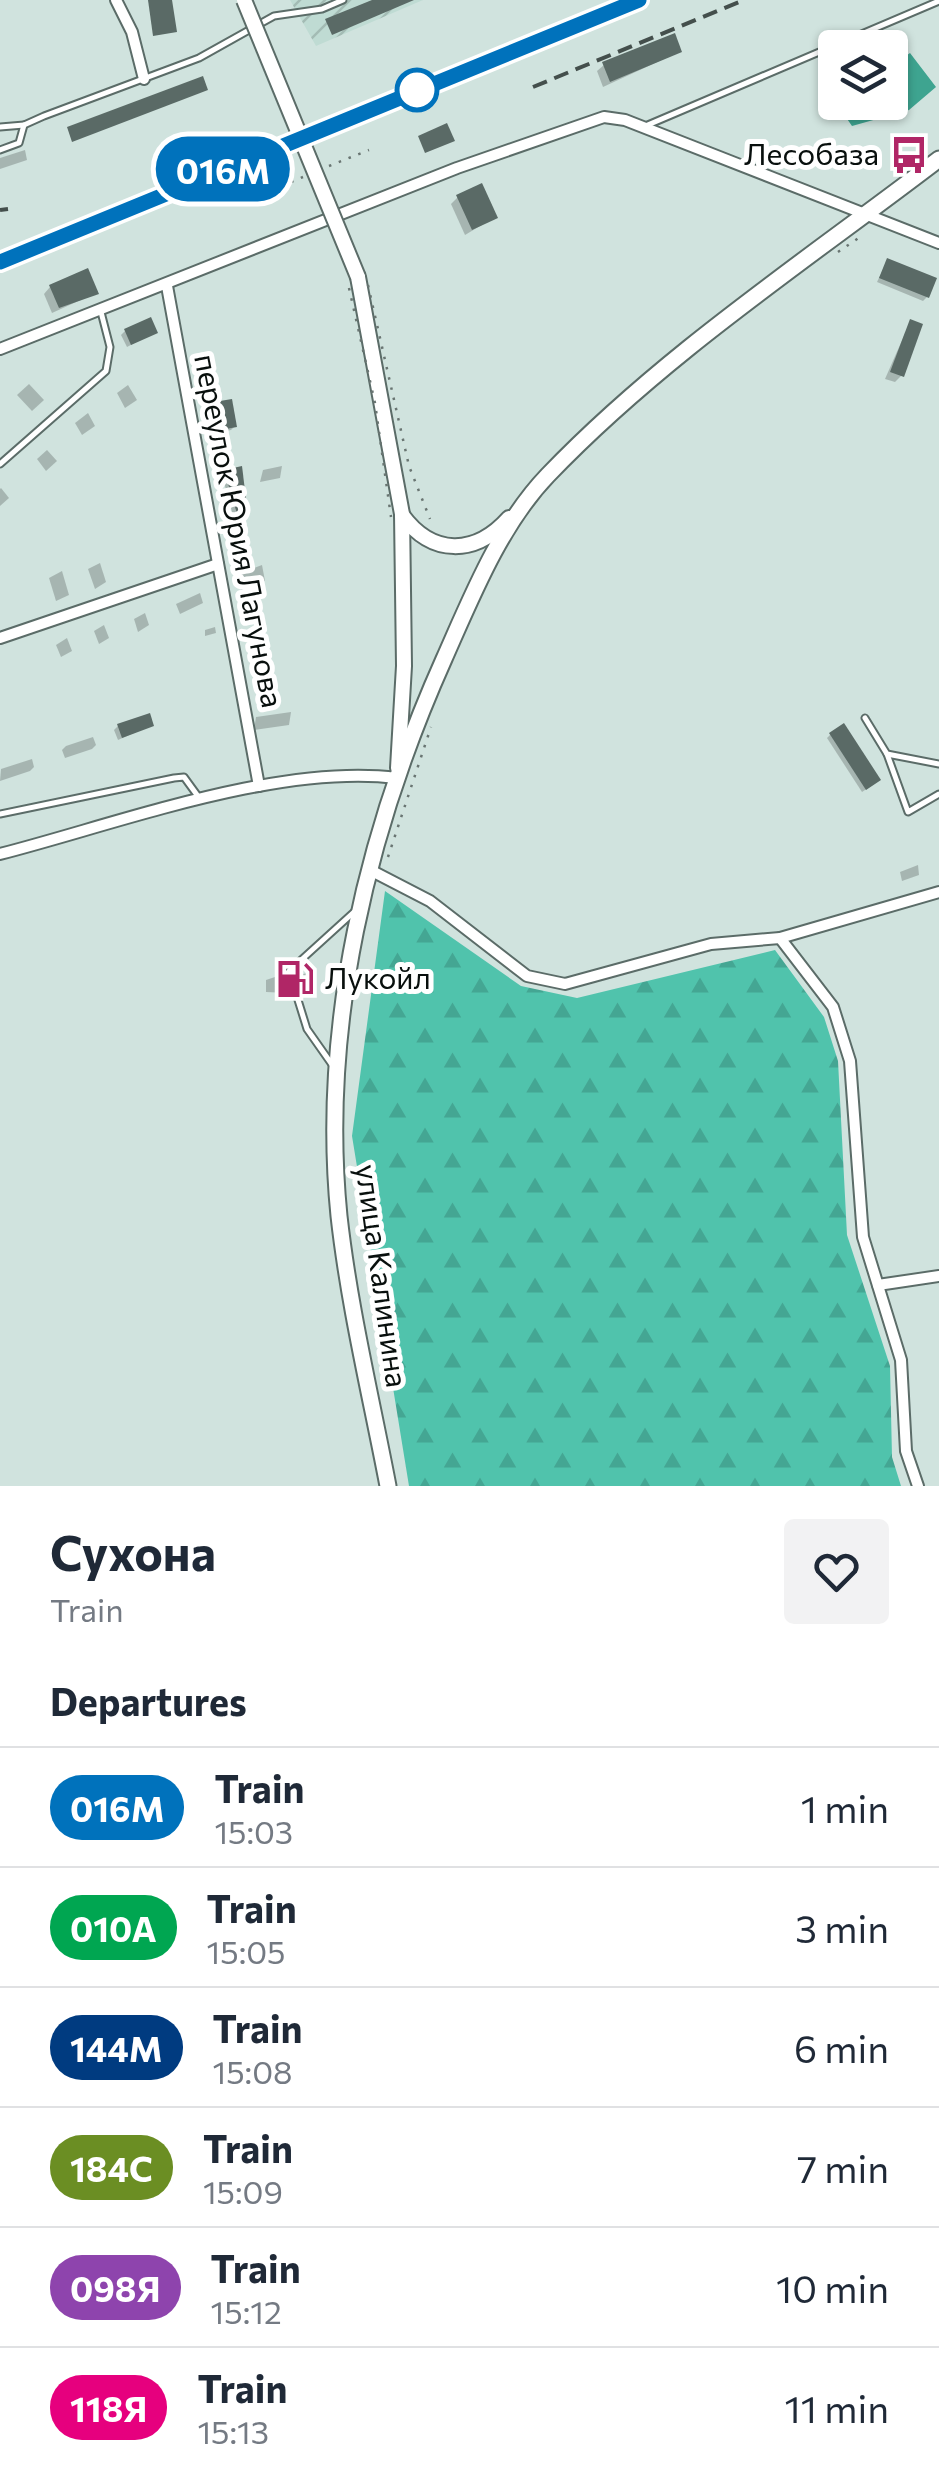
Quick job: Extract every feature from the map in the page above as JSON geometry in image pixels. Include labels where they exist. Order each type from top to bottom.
[{"type":"main road","name":"улица Калинина","points":[[388,1486],[339,1214],[336,1072],[340,1016],[397,778],[469,603],[502,539],[546,477],[657,376],[870,219],[939,160]]},
{"type":"street","points":[[116,0],[132,32],[144,79]]},
{"type":"street","points":[[0,854],[260,786],[347,774],[397,778],[404,666],[397,516],[358,277],[307,171],[244,0]]},
{"type":"street","points":[[0,349],[583,121],[604,117],[642,127],[939,243]]},
{"type":"street","name":"переулок Юрия Лагунова","points":[[167,286],[260,786]]},
{"type":"street","points":[[397,516],[418,537],[444,546],[472,545],[500,528],[546,477]]},
{"type":"street","points":[[0,638],[218,564]]},
{"type":"street","points":[[377,874],[430,900],[527,976],[566,984],[711,944],[780,938],[939,892]]},
{"type":"street","points":[[780,938],[833,1007],[850,1061],[863,1237],[901,1360],[906,1450],[918,1486]]},
{"type":"street","points":[[878,1286],[939,1276]]},
{"type":"lane","points":[[0,126],[24,125],[198,58],[274,16],[322,9],[343,0]]},
{"type":"lane","points":[[642,127],[939,0]]},
{"type":"lane","points":[[0,150],[19,143],[24,125]]},
{"type":"lane","points":[[0,464],[106,371],[110,347],[100,311]]},
{"type":"lane","points":[[865,718],[887,754],[908,812],[939,794]]},
{"type":"lane","points":[[887,754],[939,764]]},
{"type":"lane","points":[[0,814],[174,778],[184,778],[202,801]]},
{"type":"lane","points":[[336,1072],[307,1028],[289,971],[364,903]]},
{"type":"path","points":[[262,194],[307,171],[369,150]]},
{"type":"path","points":[[836,254],[870,219]]},
{"type":"path","points":[[347,279],[397,516]]},
{"type":"path","points":[[377,874],[434,720]]},
{"type":"shaded area","points":[[290,0],[423,0],[316,46]]},
{"type":"shaded area","points":[[908,54],[936,87],[908,110]]},
{"type":"shaded area","points":[[848,120],[873,120],[852,126]]},
{"type":"green space","points":[[385,891],[521,986],[577,998],[775,950],[824,1017],[838,1061],[847,1235],[890,1366],[892,1457],[901,1486],[409,1486],[352,1136]]},
{"type":"building","points":[[148,0],[172,0],[177,32],[153,36]]},
{"type":"building","points":[[372,0],[414,0],[332,35],[325,19]]},
{"type":"building","points":[[675,33],[682,52],[610,82],[602,62]]},
{"type":"building","points":[[203,76],[208,90],[72,142],[67,127]]},
{"type":"building","points":[[447,123],[455,141],[425,153],[418,136]]},
{"type":"building","points":[[482,183],[498,218],[472,230],[456,195]]},
{"type":"building","points":[[887,258],[937,278],[929,298],[879,278]]},
{"type":"building","points":[[88,268],[99,294],[59,308],[49,285]]},
{"type":"building","points":[[151,317],[158,333],[131,345],[124,329]]},
{"type":"building","points":[[910,319],[923,324],[904,377],[890,372]]},
{"type":"building","points":[[232,399],[237,427],[220,430],[214,402]]},
{"type":"building","points":[[242,466],[248,515],[238,517],[224,470]]},
{"type":"building","points":[[150,713],[154,726],[122,738],[117,724]]},
{"type":"building","points":[[844,723],[881,780],[866,790],[829,733]]},
{"type":"railway","points":[[0,262],[639,0]]},
{"type":"railway","points":[[533,87],[744,0]]},
{"type":"railway","points":[[0,210],[8,209]]},
{"type":"train","name":"016М","points":[[0,262],[639,0]]},
{"type":"place","name":"Лесобаза","points":[[909,155]]},
{"type":"place","name":"Лукойл","points":[[295,979]]}]
